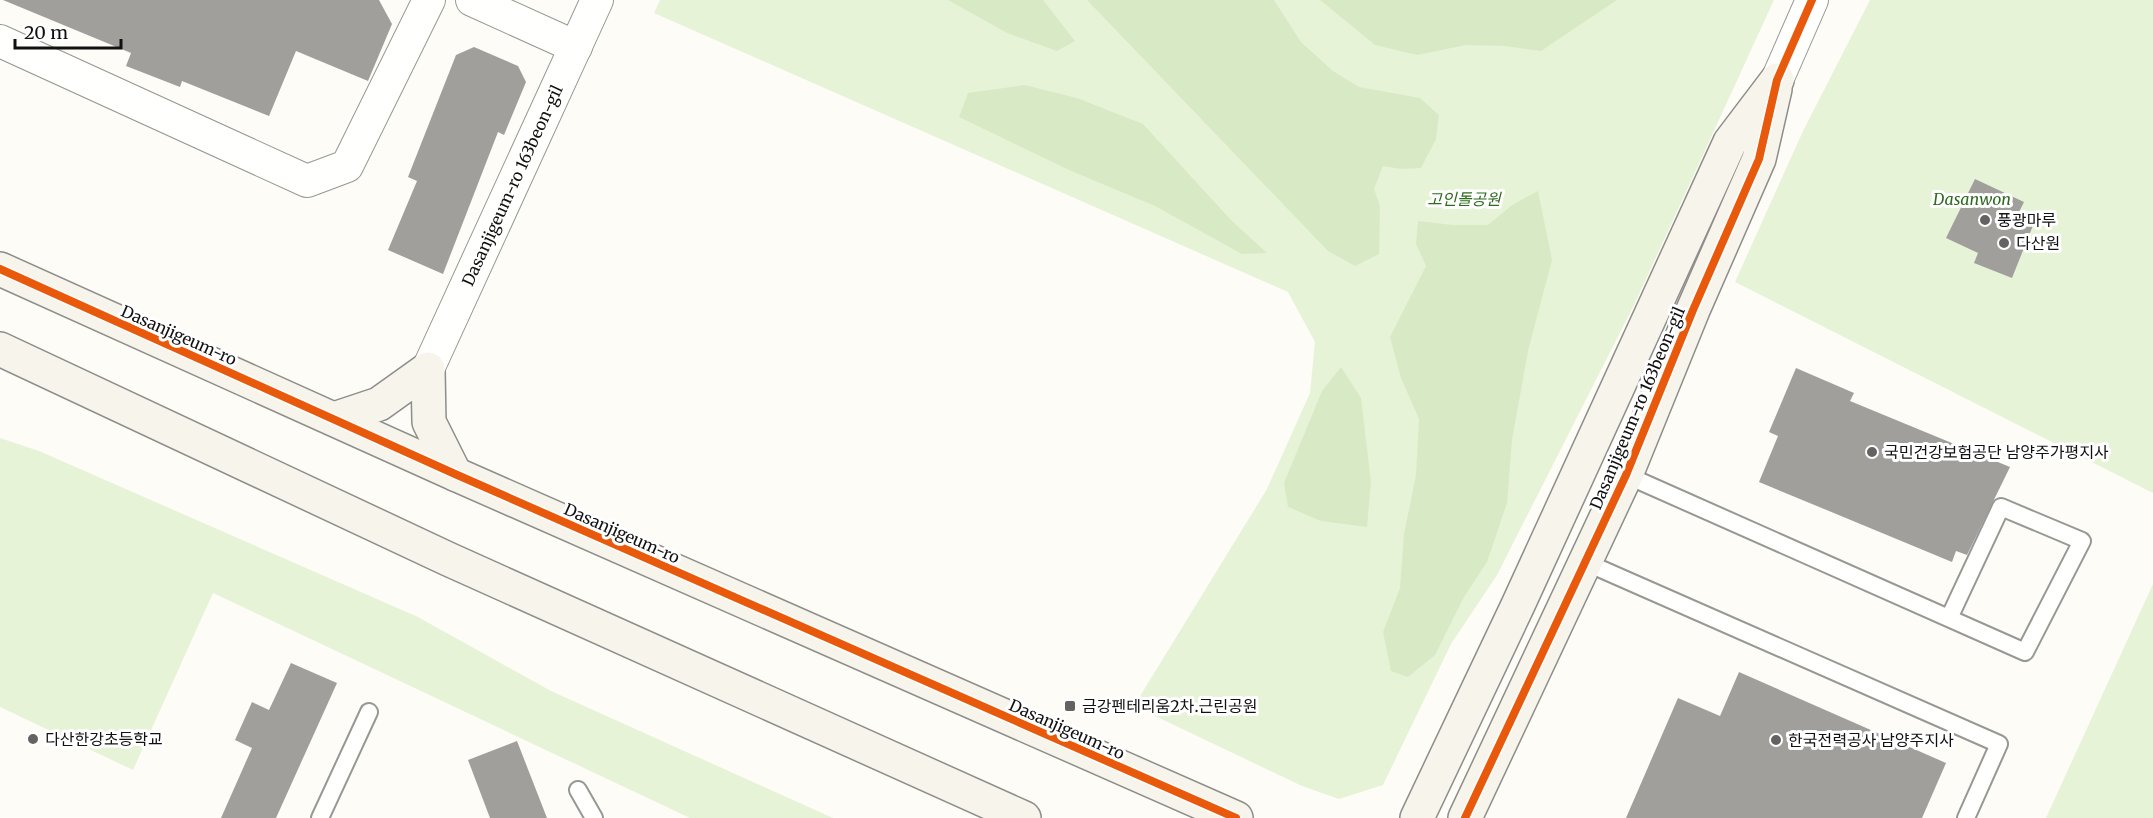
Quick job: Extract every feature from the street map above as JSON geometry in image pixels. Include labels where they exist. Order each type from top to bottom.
[{"type":"street","points":[[0,40],[308,181],[347,166],[429,0]]},
{"type":"street","points":[[472,0],[576,47]]},
{"type":"street","name":"Dasanjigeum-ro 163beon-gil","points":[[428,369],[597,0]]},
{"type":"street","name":"Dasanjigeum-ro 163beon-gil","points":[[1465,818],[1626,475],[1693,310],[1759,159],[1777,80],[1812,0]]},
{"type":"street","name":"Dasanjigeum-ro 163beon-gil","points":[[1417,818],[1518,605],[1730,142],[1777,80]]},
{"type":"street","name":"Dasanjigeum-ro","points":[[0,269],[454,474],[1236,818]]},
{"type":"street","points":[[0,349],[448,559],[1024,818]]},
{"type":"street","points":[[334,419],[379,404],[428,369]]},
{"type":"street","points":[[428,369],[429,422],[454,474]]},
{"type":"lane","points":[[1626,475],[1950,616],[2025,652],[2082,542],[2001,507],[1950,616]]},
{"type":"lane","points":[[1585,562],[1999,744],[1966,818]]},
{"type":"lane","points":[[320,818],[369,712]]},
{"type":"lane","points":[[578,790],[594,818]]},
{"type":"green space","name":"고인돌공원","points":[[660,0],[1774,0],[1634,305],[1497,575],[1451,644],[1383,785],[1339,799],[1302,786],[1134,706],[1267,489],[1310,393],[1315,342],[1288,292],[654,13]]},
{"type":"green space","points":[[948,0],[1043,0],[1075,41],[1057,51],[1007,33]]},
{"type":"green space","points":[[1087,0],[1274,0],[1301,42],[1333,71],[1359,87],[1420,98],[1439,115],[1436,139],[1421,168],[1401,169],[1383,166],[1374,189],[1380,206],[1379,254],[1355,266],[1328,251]]},
{"type":"green space","points":[[1320,0],[1617,0],[1541,51],[1504,46],[1466,45],[1417,55],[1375,45]]},
{"type":"green space","name":"Dasanwon","points":[[1870,0],[2153,0],[2153,493],[1735,282],[1803,131]]},
{"type":"green space","points":[[1025,85],[1077,98],[1143,124],[1231,220],[1267,253],[1242,254],[1155,206],[1069,170],[959,117],[968,93]]},
{"type":"green space","points":[[1538,191],[1552,260],[1528,351],[1512,440],[1507,503],[1487,562],[1464,597],[1435,655],[1408,677],[1391,671],[1383,632],[1400,588],[1404,534],[1416,475],[1419,419],[1401,378],[1390,337],[1426,266],[1416,244],[1418,221],[1453,225],[1488,225],[1512,205]]},
{"type":"green space","points":[[1341,367],[1361,398],[1371,482],[1367,527],[1321,521],[1288,507],[1284,483],[1322,391]]},
{"type":"green space","points":[[0,438],[39,451],[418,617],[551,691],[833,818],[690,818],[213,593],[133,770],[0,707]]},
{"type":"green space","points":[[2153,584],[2153,818],[2046,818]]},
{"type":"building","points":[[3,0],[379,0],[392,24],[368,81],[296,51],[269,116],[182,81],[180,87],[126,66],[131,53]]},
{"type":"building","points":[[474,47],[518,66],[526,82],[504,135],[498,132],[443,274],[388,250],[417,181],[408,177],[456,55]]},
{"type":"building","name":"풍광마루","points":[[1975,179],[2024,202],[2017,216],[2034,223],[2012,278],[1974,263],[1978,253],[1946,238]]},
{"type":"building","name":"국민건강보험공단 남양주가평지사","points":[[1796,368],[1854,393],[1850,401],[2010,467],[1967,555],[1956,551],[1952,562],[1759,482],[1778,436],[1769,432]]},
{"type":"building","points":[[291,663],[337,683],[276,818],[221,818],[252,748],[235,740],[252,702],[269,710]]},
{"type":"building","name":"한국전력공사 남양주지사","points":[[1739,672],[1946,763],[1922,818],[1626,818],[1678,698],[1720,716]]},
{"type":"building","points":[[517,741],[547,818],[490,818],[468,760]]},
{"type":"cycle path","points":[[1465,818],[1626,475],[1693,310],[1759,159],[1777,80],[1812,0]]},
{"type":"cycle path","points":[[0,269],[455,474],[1236,818]]},
{"type":"place","name":"풍광마루","points":[[1985,220]]},
{"type":"place","name":"다산원","points":[[2004,243]]},
{"type":"place","name":"국민건강보험공단 남양주가평지사","points":[[1872,452]]},
{"type":"place","name":"금강펜테리움2차.근린공원","points":[[1070,706]]},
{"type":"place","name":"다산한강초등학교","points":[[33,739]]},
{"type":"place","name":"한국전력공사 남양주지사","points":[[1776,740]]}]
